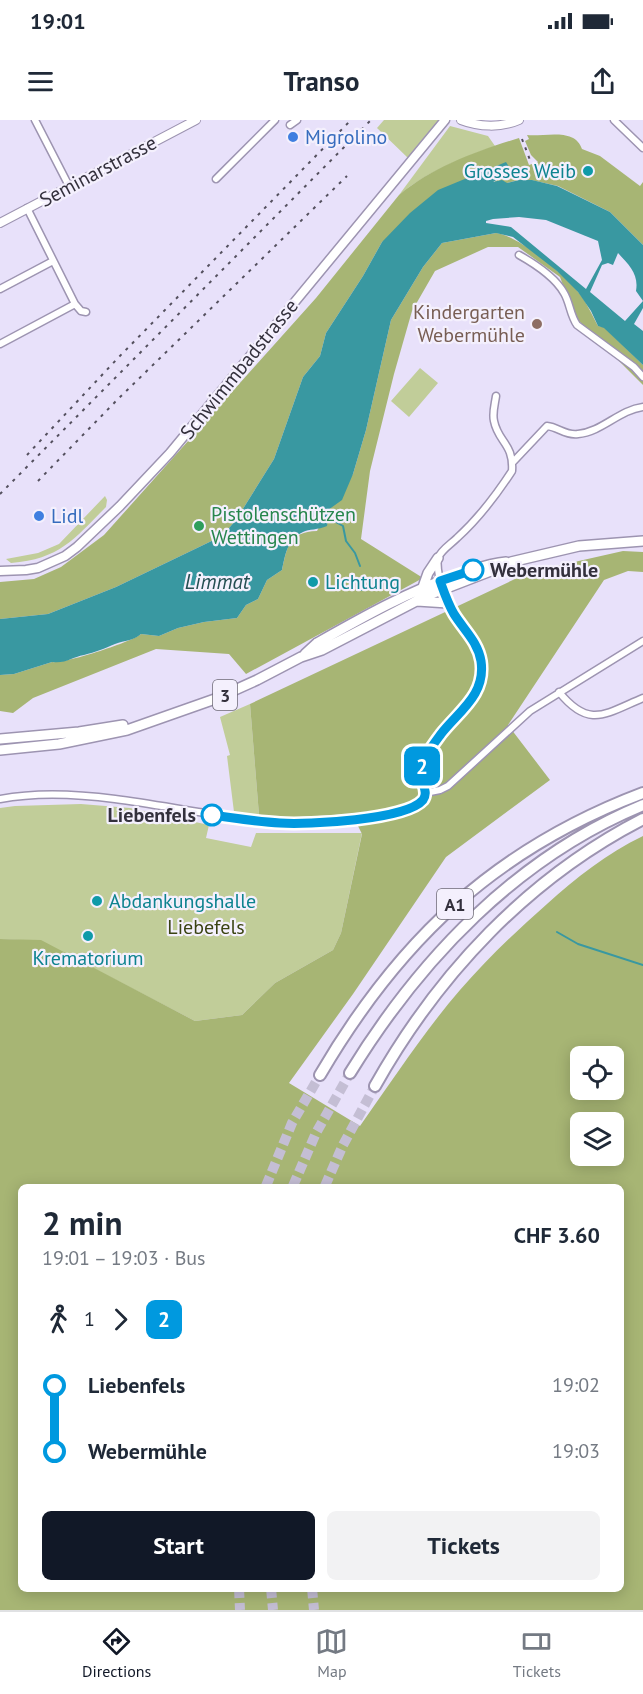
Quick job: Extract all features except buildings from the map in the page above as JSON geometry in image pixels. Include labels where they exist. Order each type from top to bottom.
[{"type":"highway","name":"A1","points":[[320,1075],[345,1034],[381,983],[419,939],[460,899],[506,863],[545,838],[587,816],[643,793]]},
{"type":"highway","name":"A1","points":[[350,1073],[405,993],[482,909],[558,850],[592,829],[643,806]]},
{"type":"highway","name":"A1","points":[[375,1086],[431,999],[490,932],[560,871],[601,843],[643,819]]},
{"type":"main road","name":"Schwimmbadstrasse","points":[[0,571],[26,570],[52,563],[77,547],[113,512],[170,453],[445,120]]},
{"type":"main road","name":"3","points":[[301,657],[317,643],[423,587],[441,585],[496,569],[511,562],[579,546],[643,541]]},
{"type":"main road","points":[[423,587],[428,573],[438,558]]},
{"type":"main road","name":"3","points":[[0,750],[92,738],[127,730],[215,699],[301,657],[322,650],[441,585]]},
{"type":"main road","points":[[414,601],[448,603]]},
{"type":"main road","name":"3","points":[[0,739],[60,735],[146,723]]},
{"type":"street","points":[[35,120],[69,186]]},
{"type":"street","name":"Seminarstrasse","points":[[0,223],[196,120]]},
{"type":"street","points":[[216,179],[274,120]]},
{"type":"street","points":[[290,125],[297,120]]},
{"type":"street","points":[[461,120],[490,126],[519,120]]},
{"type":"street","points":[[614,120],[643,148]]},
{"type":"street","points":[[27,208],[75,304],[81,311],[86,312]]},
{"type":"street","points":[[519,255],[558,285],[565,295],[577,325],[634,367],[643,377]]},
{"type":"street","points":[[0,289],[53,261]]},
{"type":"street","points":[[0,344],[75,304]]},
{"type":"street","points":[[0,799],[55,796],[114,799],[212,815],[300,823],[385,815],[419,804],[424,799],[425,793],[421,776],[426,758],[445,729],[472,700],[481,677],[481,662],[477,646],[448,603],[441,585],[438,558],[468,528],[512,471],[512,454],[498,433],[493,419],[496,396]]},
{"type":"street","points":[[513,462],[547,426],[567,434],[582,434],[631,410],[643,407]]},
{"type":"street","points":[[425,793],[448,786],[512,726],[559,693],[643,641]]},
{"type":"street","points":[[559,693],[578,712],[594,716],[643,698]]},
{"type":"green space","points":[[384,120],[439,120],[408,158],[377,128]]},
{"type":"green space","points":[[450,126],[488,136],[495,146],[433,172],[399,195]]},
{"type":"green space","points":[[420,368],[438,383],[409,417],[391,401]]},
{"type":"green space","points":[[105,496],[106,507],[65,546],[28,561],[11,563],[6,559],[38,553],[59,544]]},
{"type":"green space","points":[[250,704],[259,815],[234,812],[227,756],[230,755],[220,717]]},
{"type":"green space","name":"Liebefels","points":[[81,804],[130,808],[209,825],[206,838],[251,847],[256,833],[362,833],[341,933],[333,950],[275,983],[242,1015],[195,1021],[41,941],[0,939],[0,808]]},
{"type":"shaded area","points":[[527,135],[566,135],[578,142],[582,149],[600,156],[640,186],[643,182],[643,245],[610,212],[558,186],[531,180],[493,183],[500,178],[382,242],[326,333],[320,356],[303,377],[274,459],[236,520],[222,536],[116,587],[48,614],[0,619],[0,582],[34,579],[61,567],[104,535],[316,298],[399,195],[441,168],[472,154],[519,138],[529,165],[538,162],[531,155],[525,141],[529,139]]},
{"type":"shaded area","points":[[496,233],[505,235],[528,248],[572,285],[598,326],[604,327],[643,365],[643,385],[575,317],[560,277],[518,247],[488,247],[435,271],[412,311],[394,374],[370,471],[361,539],[423,578],[246,674],[229,654],[156,649],[33,698],[13,713],[0,711],[0,675],[14,674],[52,662],[83,656],[112,647],[141,634],[159,636],[178,628],[204,622],[237,618],[246,605],[258,599],[267,580],[282,570],[291,542],[300,534],[317,531],[327,511],[353,474],[366,430],[391,320],[423,267],[442,243]]},
{"type":"shaded area","points":[[623,551],[643,552],[643,572],[628,571],[604,580],[508,725],[550,780],[446,857],[289,1083],[360,1126],[433,1023],[491,956],[558,894],[604,858],[643,836],[643,1610],[0,1610],[0,939],[41,940],[195,1021],[242,1015],[275,983],[333,950],[341,933],[362,834],[352,814],[283,818],[259,815],[250,704],[530,572]]},
{"type":"water","name":"Limmat","points":[[506,162],[511,170],[493,182],[532,180],[557,186],[610,212],[643,245],[643,301],[643,308],[634,324],[643,331],[643,365],[604,328],[598,326],[578,292],[557,271],[513,237],[496,233],[442,243],[423,267],[391,320],[366,430],[353,474],[342,500],[328,510],[332,517],[328,519],[327,526],[305,531],[293,539],[282,570],[267,580],[258,599],[246,605],[237,618],[178,628],[159,636],[141,634],[96,652],[14,674],[0,675],[0,619],[48,614],[116,587],[222,536],[236,520],[274,459],[303,377],[320,356],[326,333],[382,242],[410,213],[438,190]],"holes":[[[519,217],[546,220],[598,241],[602,260],[586,289],[511,227],[486,223],[493,219]],[[618,253],[632,270],[637,285],[636,291],[643,301],[625,321],[590,292],[602,265],[608,263],[613,265]]]},
{"type":"waterway","points":[[327,517],[343,526],[346,541],[355,553],[360,566]]},
{"type":"waterway","points":[[360,579],[362,590]]},
{"type":"waterway","points":[[557,932],[578,944],[643,965]]},
{"type":"tunnel","points":[[294,1184],[316,1133],[350,1073]]},
{"type":"tunnel","points":[[267,1184],[292,1123],[320,1075]]},
{"type":"tunnel","points":[[326,1184],[343,1145],[375,1086]]},
{"type":"tunnel","points":[[239,1592],[240,1610]]},
{"type":"tunnel","points":[[271,1592],[273,1610]]},
{"type":"tunnel","points":[[312,1592],[314,1610]]},
{"type":"railway","points":[[27,455],[117,359],[351,120]]},
{"type":"railway","points":[[0,494],[371,120]]},
{"type":"railway","points":[[522,139],[530,160]]},
{"type":"railway","points":[[38,481],[118,399],[347,176]]},
{"type":"bus line","name":"2","points":[[212,815],[300,823],[369,818],[419,804],[425,797],[421,772],[426,758],[445,729],[472,700],[481,677],[481,662],[477,646],[454,614],[440,581],[473,570]]},
{"type":"place","name":"Migrolino","points":[[293,137]]},
{"type":"place","name":"Grosses Weib","points":[[588,171]]},
{"type":"place","name":"Kindergarten Webermühle","points":[[537,324]]},
{"type":"place","name":"Lidl","points":[[39,516]]},
{"type":"place","name":"Pistolenschützen Wettingen","points":[[199,526]]},
{"type":"place","name":"Webermühle","points":[[473,570]]},
{"type":"place","name":"Lichtung","points":[[313,582]]},
{"type":"place","name":"Liebenfels","points":[[212,815]]},
{"type":"place","name":"Abdankungshalle","points":[[97,901]]},
{"type":"place","name":"Krematorium","points":[[88,936]]}]
